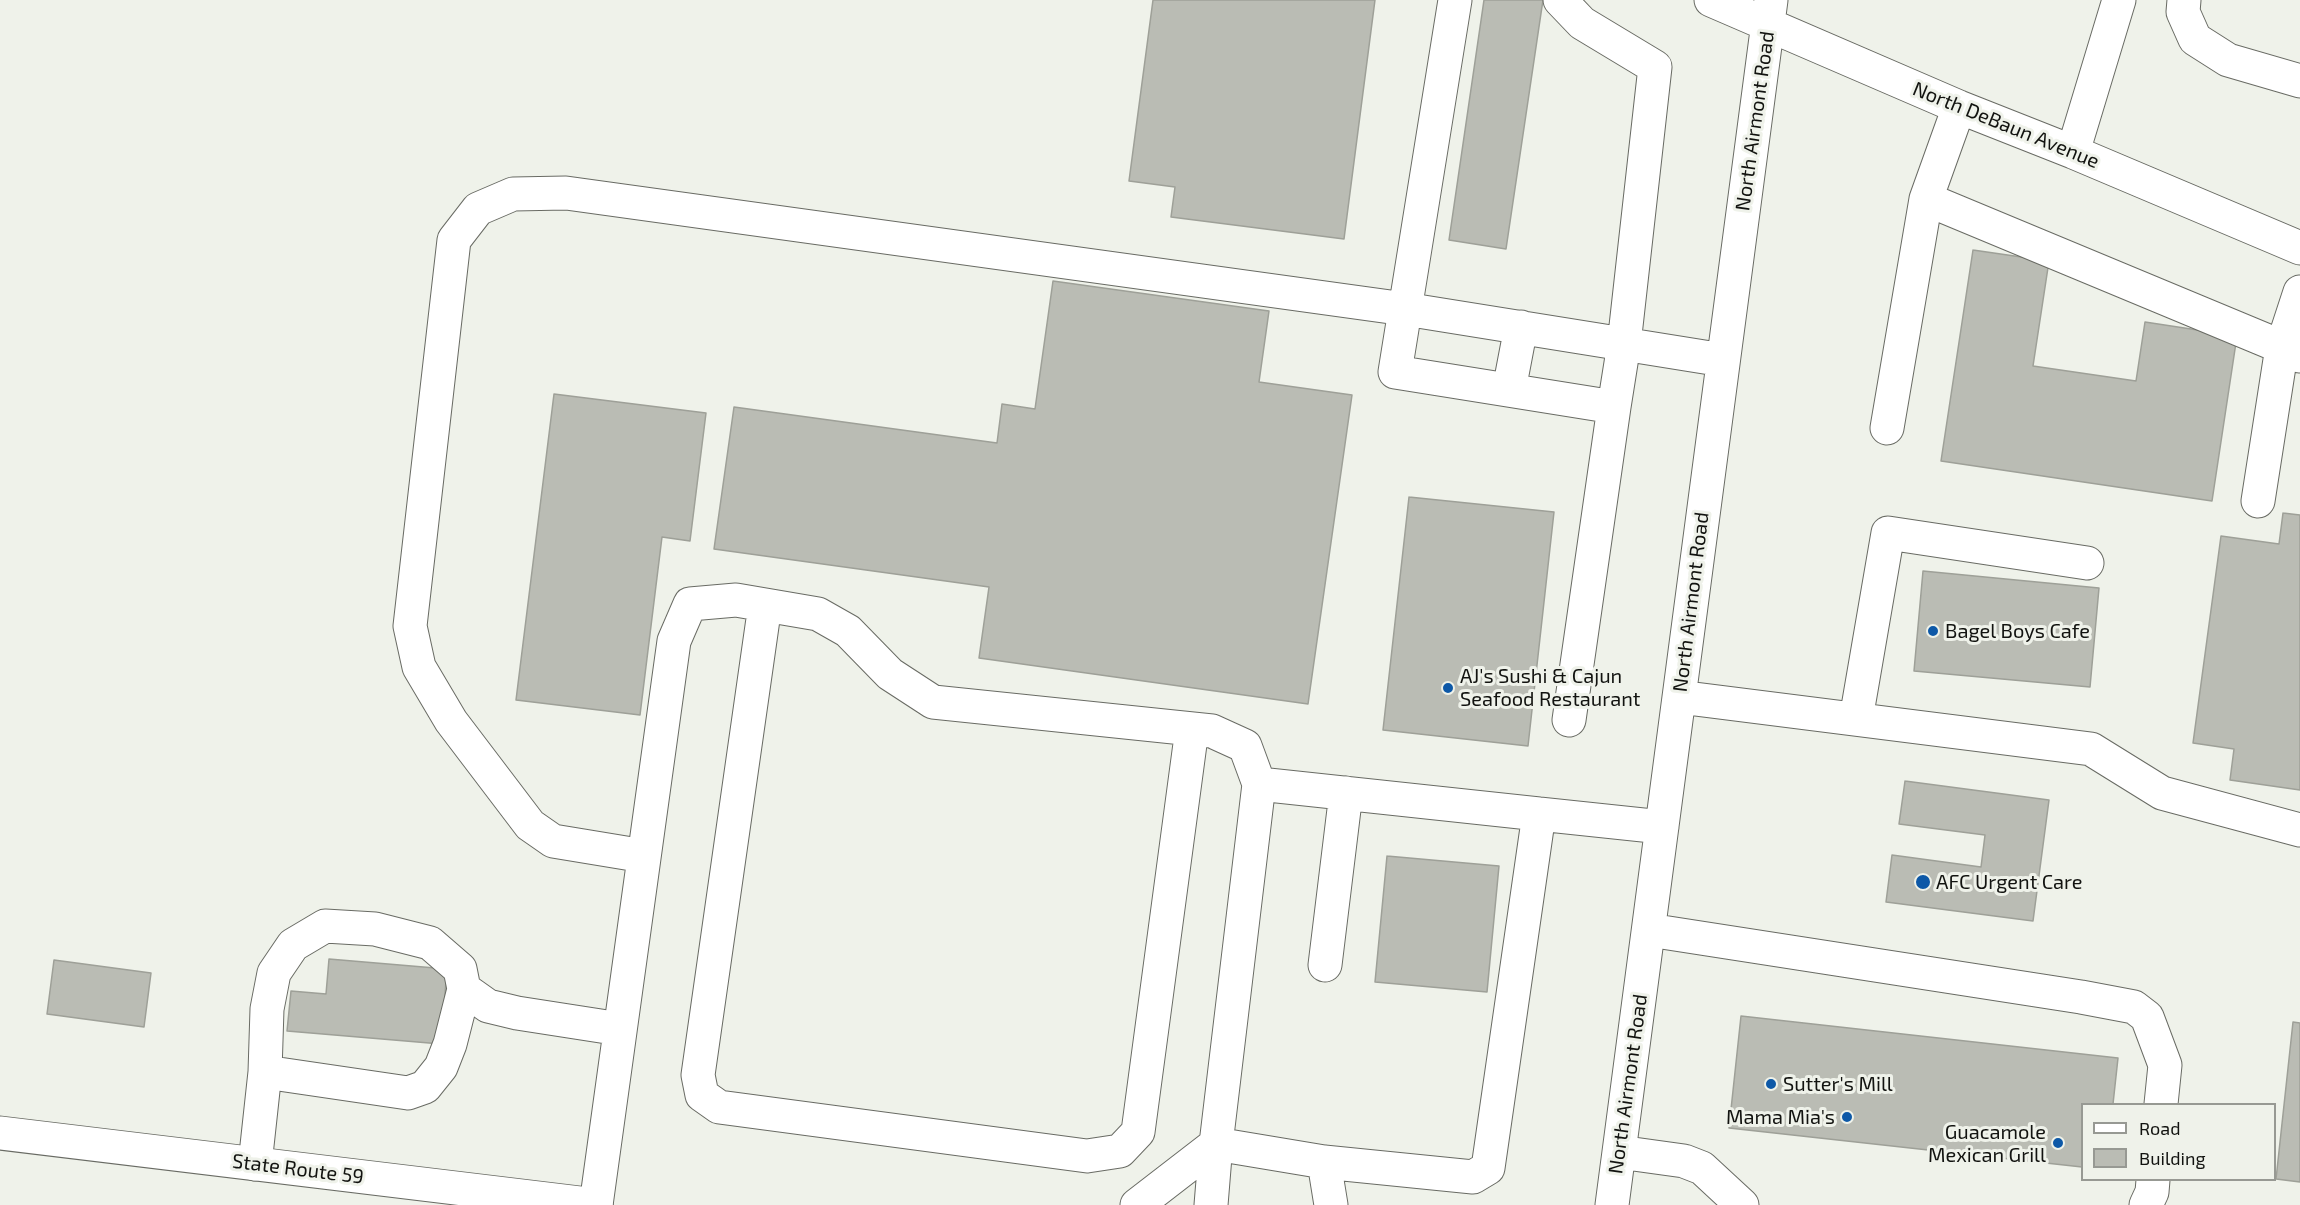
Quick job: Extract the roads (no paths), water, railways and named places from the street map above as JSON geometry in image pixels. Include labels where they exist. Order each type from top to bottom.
[{"type":"street","points":[[1455,0],[1395,372],[1614,406]]},
{"type":"street","points":[[1560,0],[1582,23],[1655,67],[1624,344],[1569,720]]},
{"type":"street","name":"North DeBaun Avenue","points":[[1712,0],[1770,12],[1959,107],[2073,152],[2300,248]]},
{"type":"street","points":[[2073,152],[2119,0]]},
{"type":"street","points":[[2184,0],[2183,12],[2195,39],[2228,60],[2300,81]]},
{"type":"street","name":"North Airmont Road","points":[[1612,1205],[1770,12]]},
{"type":"street","points":[[1887,428],[1926,199],[1959,107]]},
{"type":"street","points":[[644,856],[553,841],[530,825],[450,721],[419,667],[410,626],[454,240],[478,209],[513,195],[566,193],[1405,309],[1723,360]]},
{"type":"street","points":[[1926,199],[2291,351]]},
{"type":"street","points":[[2258,501],[2291,351],[2300,292]]},
{"type":"street","points":[[1509,390],[1521,327]]},
{"type":"street","points":[[1856,719],[1888,533],[2087,562]]},
{"type":"street","points":[[596,1205],[674,641],[690,604],[736,600],[818,614],[848,630],[890,674],[933,702],[1212,731],[1245,746],[1259,784],[1216,1144],[1211,1205]]},
{"type":"street","points":[[765,605],[698,1075],[702,1095],[719,1107],[1087,1156],[1120,1151],[1138,1132],[1192,729]]},
{"type":"street","points":[[1679,697],[2091,749],[2162,793],[2300,830]]},
{"type":"street","points":[[1259,784],[1662,827]]},
{"type":"street","points":[[1325,965],[1346,794]]},
{"type":"street","points":[[1137,1205],[1216,1144],[1324,1162],[1473,1177],[1488,1168],[1539,814]]},
{"type":"street","points":[[255,1164],[265,1072],[267,1009],[274,973],[292,945],[325,926],[375,929],[430,943],[460,969],[464,989],[450,1044],[441,1067],[425,1087],[408,1093],[265,1072]]},
{"type":"street","points":[[1649,930],[2134,1007],[2147,1017],[2164,1065],[2161,1103]]},
{"type":"street","points":[[464,989],[488,1005],[517,1013],[620,1029]]},
{"type":"street","name":"State Route 59","points":[[0,1133],[596,1205]]},
{"type":"street","points":[[1619,1152],[1684,1161],[1701,1168],[1742,1205]]},
{"type":"street","points":[[1324,1162],[1331,1205]]},
{"type":"street","points":[[2146,1205],[2152,1192],[2153,1181]]},
{"type":"place","name":"Bagel Boys Cafe","points":[[1933,631]]},
{"type":"place","name":"AJ's Sushi & Cajun Seafood Restaurant","points":[[1448,688]]},
{"type":"place","name":"AFC Urgent Care","points":[[1923,882]]},
{"type":"place","name":"Sutter's Mill","points":[[1771,1084]]},
{"type":"place","name":"Mama Mia's","points":[[1847,1117]]},
{"type":"place","name":"Guacamole Mexican Grill","points":[[2058,1143]]}]
